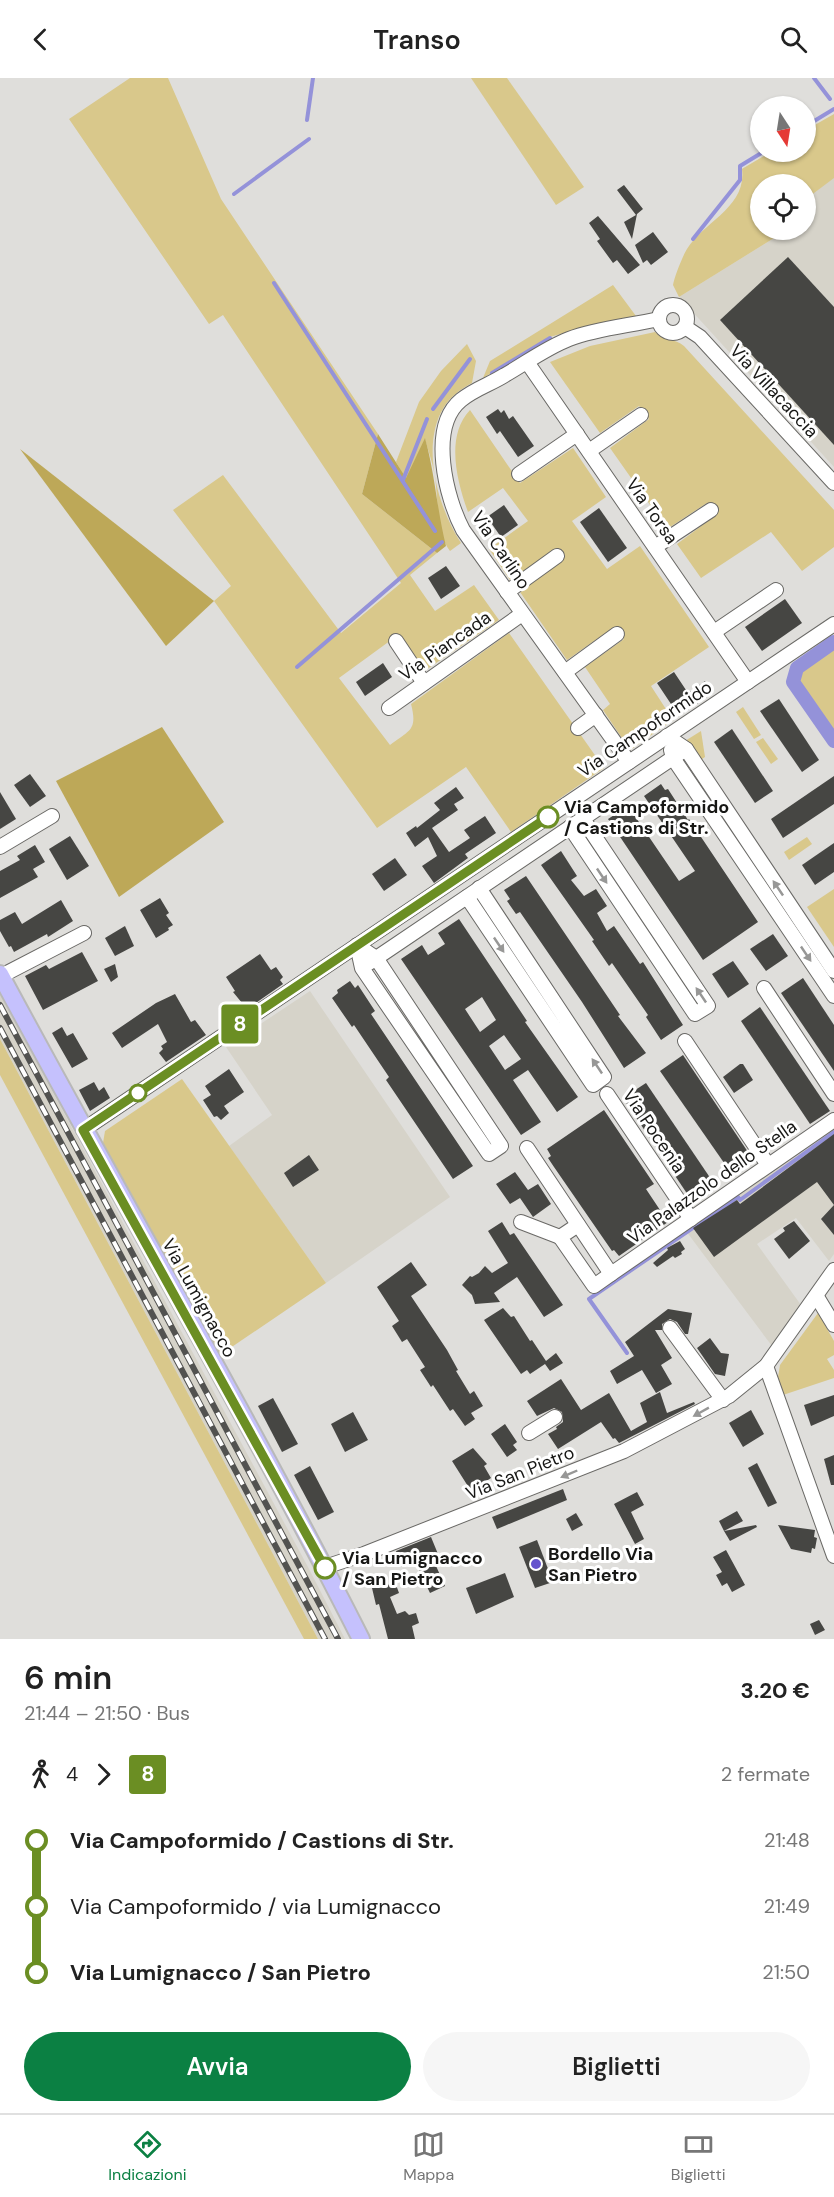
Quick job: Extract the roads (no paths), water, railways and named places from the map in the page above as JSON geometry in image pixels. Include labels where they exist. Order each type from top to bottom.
[{"type":"main road","name":"Via Lumignacco","points":[[1,975],[83,1130],[325,1567],[362,1639]]},
{"type":"street","points":[[676,305],[686,313],[687,318],[685,327],[678,333],[669,333],[662,328],[658,319],[664,308],[676,305]]},
{"type":"street","name":"Via Carlino","points":[[629,762],[459,523],[446,482],[442,449],[450,414],[460,400],[547,349],[586,333],[658,319]]},
{"type":"street","name":"Via Villacaccia","points":[[685,327],[700,337],[834,483]]},
{"type":"street","name":"Via Torsa","points":[[527,362],[748,682]]},
{"type":"street","points":[[589,451],[641,415]]},
{"type":"street","points":[[519,474],[577,434]]},
{"type":"street","points":[[655,547],[711,510]]},
{"type":"street","points":[[507,591],[557,556]]},
{"type":"street","points":[[714,632],[777,590]]},
{"type":"street","name":"Via Piancada","points":[[389,708],[522,614]]},
{"type":"street","name":"Via Campoformido","points":[[83,1130],[834,624]]},
{"type":"street","points":[[565,672],[617,634]]},
{"type":"street","points":[[396,641],[424,683]]},
{"type":"street","points":[[578,728],[596,715]]},
{"type":"street","points":[[668,736],[686,749],[742,833],[834,996]]},
{"type":"street","points":[[668,736],[673,758],[729,841],[834,971]]},
{"type":"street","points":[[362,968],[686,749]]},
{"type":"street","points":[[0,847],[52,816]]},
{"type":"street","points":[[570,827],[695,1014],[702,1010],[708,1006],[583,819]]},
{"type":"street","points":[[729,841],[742,833]]},
{"type":"street","points":[[467,897],[593,1085],[604,1077],[479,888]]},
{"type":"street","name":"Via Lumignacco","points":[[1,975],[84,933]]},
{"type":"street","points":[[357,945],[376,958],[501,1146],[489,1154],[362,968],[357,945]]},
{"type":"street","points":[[764,988],[834,1094]]},
{"type":"street","points":[[685,1041],[768,1165]]},
{"type":"street","name":"Via Pocenia","points":[[607,1094],[691,1219]]},
{"type":"street","name":"Via Palazzolo dello Stella","points":[[560,1237],[594,1286],[834,1120]]},
{"type":"street","points":[[527,1148],[611,1274]]},
{"type":"street","points":[[521,1222],[560,1237],[578,1225]]},
{"type":"street","name":"Via San Pietro","points":[[325,1567],[364,1554],[624,1451],[723,1400],[766,1366],[834,1270]]},
{"type":"street","points":[[817,1297],[834,1325]]},
{"type":"street","points":[[670,1328],[723,1400]]},
{"type":"street","points":[[766,1366],[833,1548]]},
{"type":"street","points":[[529,1433],[555,1417]]},
{"type":"waterway","points":[[307,120],[313,78]]},
{"type":"waterway","points":[[814,78],[830,99]]},
{"type":"waterway","points":[[816,120],[834,109]]},
{"type":"waterway","points":[[234,194],[309,139]]},
{"type":"waterway","points":[[693,239],[740,180],[740,166],[750,160]]},
{"type":"waterway","points":[[274,283],[435,531]]},
{"type":"waterway","points":[[492,373],[550,338]]},
{"type":"waterway","points":[[433,409],[470,359]]},
{"type":"waterway","points":[[403,480],[427,419]]},
{"type":"waterway","points":[[297,667],[442,542]]},
{"type":"waterway","points":[[834,642],[797,668],[793,682],[834,741]]},
{"type":"waterway","points":[[627,1353],[589,1299],[738,1197],[740,1200],[834,1132]]},
{"type":"railway","points":[[0,1005],[338,1639]]},
{"type":"railway","points":[[0,1028],[325,1639]]},
{"type":"place","name":"Via Campoformido / Castions di Str.","points":[[548,817]]},
{"type":"place","name":"Bordello Via San Pietro","points":[[536,1564]]},
{"type":"place","name":"Via Lumignacco / San Pietro","points":[[325,1568]]}]
